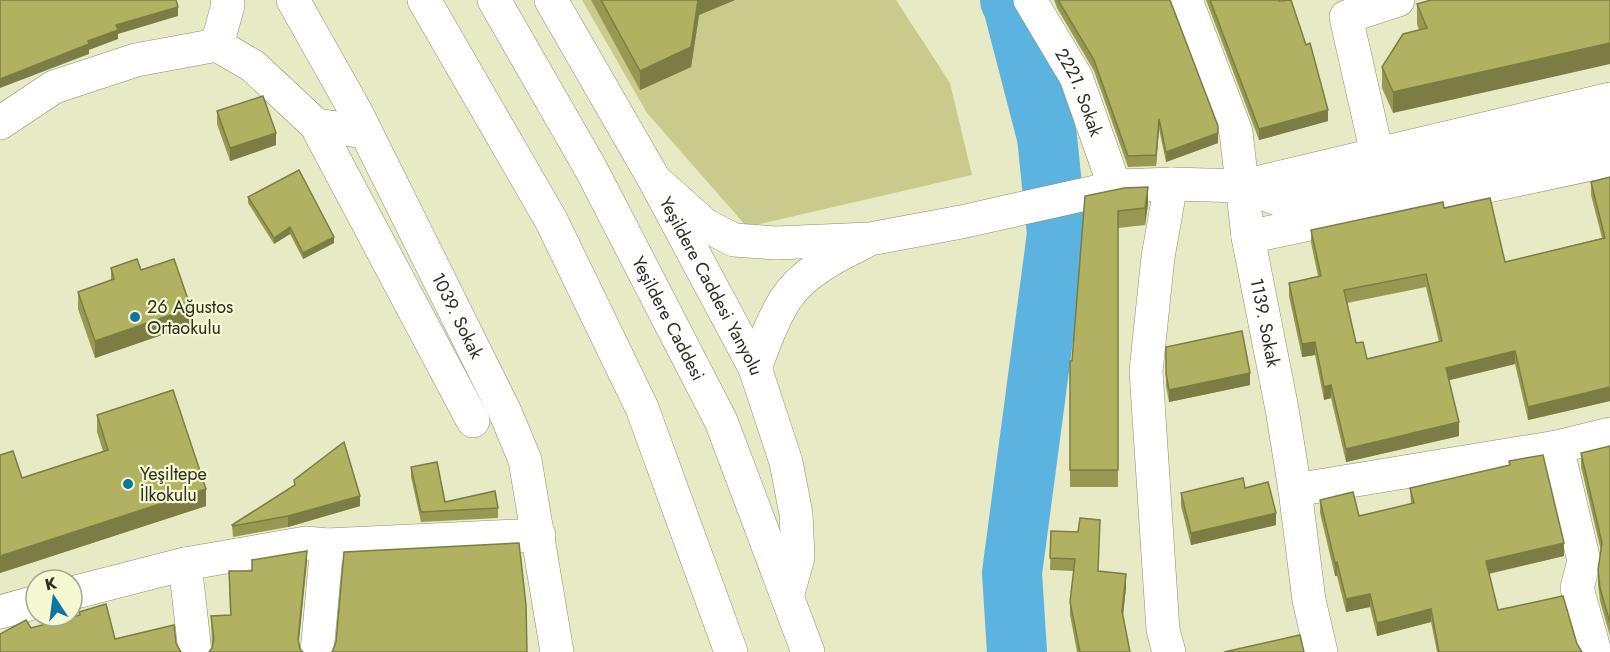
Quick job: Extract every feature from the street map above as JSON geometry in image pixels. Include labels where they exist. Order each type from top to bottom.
[{"type":"main road","points":[[217,45],[228,5],[227,0]]},
{"type":"main road","name":"1039. Sokak","points":[[293,0],[365,132],[505,412],[525,460],[557,652]]},
{"type":"main road","points":[[424,0],[551,220],[642,408],[731,652]]},
{"type":"main road","name":"Yeşildere Caddesi","points":[[494,0],[591,169],[721,421],[808,652]]},
{"type":"main road","name":"Yeşildere Caddesi Yanyolu","points":[[551,0],[654,179],[755,368],[786,462],[796,514],[798,557],[787,597]]},
{"type":"main road","name":"2221. Sokak","points":[[1030,0],[1076,77],[1112,179],[1122,186]]},
{"type":"main road","name":"1139. Sokak","points":[[1186,0],[1236,132],[1248,237],[1282,409],[1309,600],[1321,652]]},
{"type":"main road","points":[[1380,169],[1343,9],[1398,0]]},
{"type":"main road","points":[[0,123],[54,87],[136,60],[217,45],[253,66],[316,125],[473,421]]},
{"type":"main road","points":[[654,179],[705,225],[734,240],[776,243],[870,239],[961,222],[1122,186],[1171,184],[1243,186],[1291,204],[1380,169],[1423,158],[1610,99]]},
{"type":"main road","points":[[316,125],[365,132]]},
{"type":"main road","points":[[1423,158],[1610,130]]},
{"type":"main road","points":[[1248,237],[1610,160]]},
{"type":"main road","points":[[1169,652],[1163,630],[1146,371],[1158,257],[1171,184]]},
{"type":"main road","points":[[755,368],[771,325],[786,297],[809,275],[839,255],[870,239]]},
{"type":"main road","points":[[1295,490],[1557,447],[1610,434]]},
{"type":"main road","points":[[1557,447],[1584,561],[1577,588],[1595,652]]},
{"type":"main road","points":[[84,590],[185,564],[306,543],[327,545],[539,535]]},
{"type":"main road","points":[[317,652],[327,545]]},
{"type":"main road","points":[[185,564],[195,652]]},
{"type":"main road","points":[[0,612],[24,605]]},
{"type":"green space","points":[[582,0],[896,0],[950,83],[972,175],[747,227],[647,113]]},
{"type":"building","points":[[0,0],[176,0],[178,7],[116,25],[118,30],[88,41],[89,44],[0,79]]},
{"type":"building","points":[[601,0],[698,0],[691,47],[640,71]]},
{"type":"building","points":[[1058,0],[1170,0],[1218,126],[1218,133],[1166,152],[1159,119],[1156,155],[1128,156],[1094,60]]},
{"type":"building","points":[[1210,0],[1291,0],[1306,45],[1310,43],[1328,110],[1259,129]]},
{"type":"building","points":[[1431,0],[1610,0],[1610,43],[1393,92],[1382,67],[1403,34],[1427,28],[1417,4]]},
{"type":"building","points":[[263,96],[276,133],[230,148],[217,111]]},
{"type":"building","points":[[299,170],[334,237],[303,253],[290,227],[274,238],[248,197]]},
{"type":"building","points":[[1610,177],[1610,387],[1528,407],[1515,351],[1446,368],[1459,422],[1346,449],[1331,385],[1324,387],[1315,342],[1302,344],[1289,283],[1321,276],[1311,230],[1443,202],[1444,208],[1490,198],[1505,262],[1605,238],[1591,182]],"holes":[[[1426,274],[1442,341],[1367,359],[1363,342],[1356,343],[1344,290]]]},
{"type":"building","points":[[1148,187],[1145,208],[1118,211],[1118,470],[1070,470],[1070,361],[1072,361],[1085,196],[1124,188]]},
{"type":"building","name":"26 Ağustos Ortaokulu","points":[[137,259],[141,270],[174,259],[191,308],[95,341],[78,292],[114,279],[111,268]]},
{"type":"building","points":[[1242,331],[1250,373],[1169,390],[1166,374],[1166,347]]},
{"type":"building","name":"Yeşiltepe İlkokulu","points":[[173,390],[206,489],[0,556],[0,455],[13,451],[22,478],[108,450],[97,415]]},
{"type":"building","points":[[344,442],[360,496],[288,516],[232,525],[295,485],[294,480]]},
{"type":"building","points":[[1610,446],[1610,623],[1600,588],[1598,570],[1602,543],[1581,453]]},
{"type":"building","points":[[1543,455],[1564,543],[1486,561],[1498,610],[1563,596],[1577,644],[1582,652],[1439,652],[1431,609],[1377,623],[1370,594],[1346,599],[1320,500],[1353,492],[1359,516],[1414,503],[1410,488],[1510,465],[1509,461]]},
{"type":"building","points":[[437,462],[445,502],[495,491],[498,508],[421,512],[411,467]]},
{"type":"building","points":[[1243,478],[1245,488],[1268,482],[1276,513],[1191,533],[1181,493]]},
{"type":"building","points":[[1080,518],[1100,520],[1098,571],[1126,574],[1122,611],[1130,652],[1080,652],[1070,602],[1075,559],[1050,558],[1051,531],[1078,532]]},
{"type":"building","points":[[519,543],[526,605],[527,652],[332,652],[336,642],[344,552]]},
{"type":"building","points":[[307,551],[298,639],[303,652],[209,652],[214,639],[211,616],[231,615],[229,571],[252,571],[252,560]]},
{"type":"building","points":[[106,604],[115,639],[174,625],[176,643],[181,652],[0,652],[0,634],[24,621],[24,628],[84,628],[84,611]]},
{"type":"building","points":[[1300,635],[1304,652],[1224,652]]},
{"type":"waterway","points":[[1010,0],[1047,137],[1057,234],[1012,573],[1017,652]]},
{"type":"place","name":"26 Ağustos Ortaokulu","points":[[135,317]]},
{"type":"place","name":"Yeşiltepe İlkokulu","points":[[128,484]]}]
